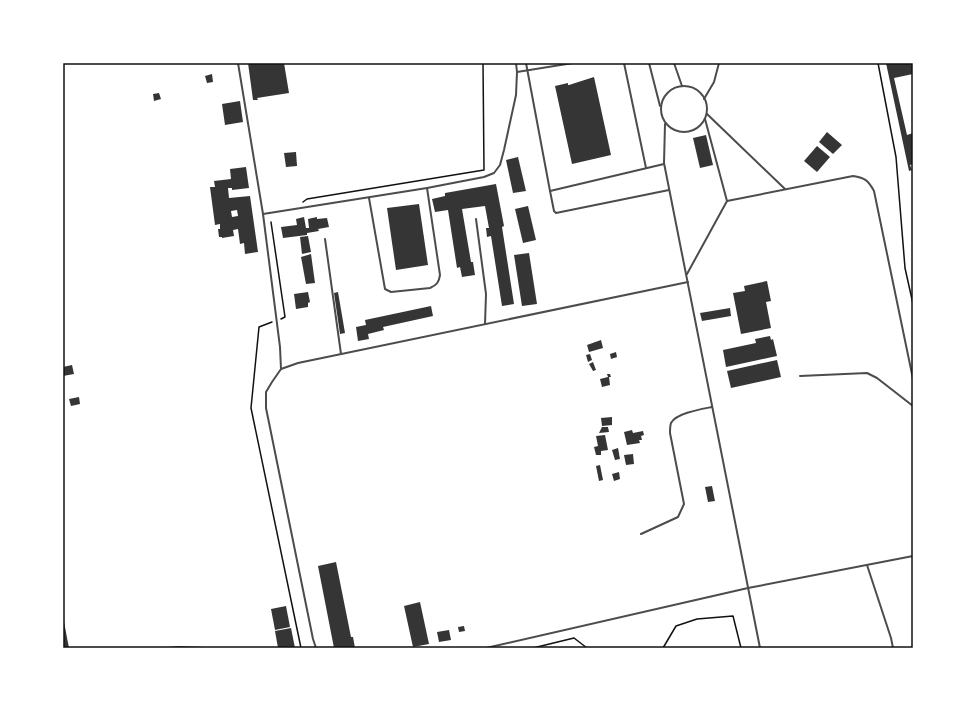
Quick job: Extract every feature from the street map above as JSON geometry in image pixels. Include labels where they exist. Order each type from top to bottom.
[{"type":"lane","points":[[238,63],[263,214],[280,347],[281,369]]},
{"type":"lane","points":[[263,214],[427,188],[484,177],[494,172],[500,165],[516,95],[516,63]]},
{"type":"lane","points":[[526,63],[554,211],[558,214],[669,190]]},
{"type":"lane","points":[[517,72],[573,63]]},
{"type":"lane","points":[[624,63],[646,168]]},
{"type":"lane","points":[[649,63],[661,116],[665,124],[670,129],[683,133],[696,129],[705,119],[707,114],[704,99],[695,89],[682,86],[674,88],[667,93],[662,99],[660,107]]},
{"type":"lane","points":[[674,63],[682,86]]},
{"type":"lane","points":[[704,99],[714,82],[719,63]]},
{"type":"lane","points":[[707,114],[785,190]]},
{"type":"lane","points":[[686,275],[727,201],[705,119]]},
{"type":"lane","points":[[665,124],[664,164],[760,648]]},
{"type":"lane","points":[[550,191],[664,164]]},
{"type":"lane","points":[[727,201],[853,176],[864,178],[874,191],[913,379]]},
{"type":"lane","points":[[369,198],[385,289],[387,292],[430,288],[436,285],[439,281],[440,275],[427,188]]},
{"type":"lane","points":[[476,219],[486,294],[485,324]]},
{"type":"lane","points":[[325,239],[341,354]]},
{"type":"lane","points":[[316,648],[266,408],[266,392],[281,369],[298,363],[688,282]]},
{"type":"lane","points":[[800,376],[867,373],[877,378],[913,406]]},
{"type":"lane","points":[[642,534],[678,517],[684,504],[670,433],[670,424],[674,419],[689,412],[712,407]]},
{"type":"lane","points":[[486,648],[748,588],[913,556]]},
{"type":"lane","points":[[866,565],[893,648]]},
{"type":"lane","points":[[166,648],[205,648]]},
{"type":"path","points":[[878,63],[896,157],[905,268],[913,304]]},
{"type":"path","points":[[663,648],[676,626],[697,620],[733,616],[741,648]]},
{"type":"path","points":[[533,648],[574,638],[587,648]]},
{"type":"building","points":[[248,63],[284,63],[289,93],[253,100]]},
{"type":"building","points":[[886,63],[913,63],[913,74],[894,78],[907,135],[913,133],[913,164],[910,165],[912,170],[909,171]]},
{"type":"building","points":[[212,74],[213,82],[207,83],[205,76]]},
{"type":"building","points":[[594,77],[611,155],[572,164],[555,86],[568,83],[569,85]]},
{"type":"building","points":[[159,93],[161,99],[154,101],[153,94]]},
{"type":"building","points":[[240,101],[243,122],[225,125],[222,104]]},
{"type":"building","points":[[827,132],[842,145],[833,154],[819,142]]},
{"type":"building","points":[[706,135],[713,165],[700,168],[693,138]]},
{"type":"building","points":[[817,146],[830,157],[817,172],[804,161]]},
{"type":"building","points":[[296,152],[297,166],[286,167],[284,153]]},
{"type":"building","points":[[518,157],[526,191],[513,193],[506,160]]},
{"type":"building","points":[[246,167],[249,188],[232,190],[232,188],[228,188],[229,198],[250,196],[258,252],[245,254],[244,243],[240,244],[238,229],[233,230],[234,236],[219,237],[218,229],[220,229],[220,224],[215,225],[210,187],[215,187],[214,181],[231,179],[230,169]],"holes":[[[237,210],[238,216],[232,217],[231,211]]]},
{"type":"building","points":[[496,184],[504,226],[502,227],[514,304],[502,306],[491,236],[487,237],[486,228],[489,228],[485,206],[462,209],[471,262],[473,262],[475,275],[462,277],[460,267],[457,268],[448,210],[435,212],[432,199],[445,196],[445,193]]},
{"type":"building","points":[[419,204],[428,265],[396,270],[387,208]]},
{"type":"building","points":[[528,206],[536,240],[523,243],[515,209]]},
{"type":"building","points":[[304,217],[306,228],[309,228],[308,219],[317,217],[317,219],[327,218],[329,227],[318,229],[319,231],[307,233],[307,235],[283,238],[281,227],[297,225],[296,219]]},
{"type":"building","points":[[308,236],[311,252],[302,254],[300,237]]},
{"type":"building","points":[[529,253],[537,304],[522,306],[514,255]]},
{"type":"building","points":[[311,254],[315,283],[306,284],[301,257]]},
{"type":"building","points":[[767,281],[771,301],[766,302],[771,328],[741,334],[733,293],[745,291],[744,286]]},
{"type":"building","points":[[308,292],[310,302],[308,303],[308,307],[296,309],[294,294]]},
{"type":"building","points":[[338,292],[345,333],[340,334],[334,293]]},
{"type":"building","points":[[431,306],[433,316],[383,327],[384,330],[368,334],[369,339],[358,341],[356,327],[366,325],[365,320]]},
{"type":"building","points":[[730,308],[731,316],[702,321],[700,313]]},
{"type":"building","points":[[770,336],[771,340],[773,339],[777,356],[726,367],[723,350],[756,343],[755,339]]},
{"type":"building","points":[[601,340],[603,348],[589,352],[587,345]]},
{"type":"building","points":[[616,352],[617,357],[611,359],[610,354]]},
{"type":"building","points":[[590,354],[592,360],[588,362],[586,355]]},
{"type":"building","points":[[777,360],[781,377],[731,388],[727,371]]},
{"type":"building","points":[[593,362],[596,370],[593,371],[589,364]]},
{"type":"building","points":[[72,365],[74,374],[63,376],[63,367]]},
{"type":"building","points":[[607,374],[610,374],[611,377],[609,377],[610,385],[602,387],[600,379],[608,377]]},
{"type":"building","points":[[79,397],[80,404],[71,406],[69,399]]},
{"type":"building","points":[[612,417],[612,425],[602,426],[601,418]]},
{"type":"building","points":[[602,427],[608,427],[609,432],[599,433]]},
{"type":"building","points":[[632,430],[633,433],[643,431],[644,435],[641,436],[642,440],[639,440],[640,443],[627,445],[624,432]]},
{"type":"building","points":[[605,435],[608,450],[601,451],[601,455],[596,455],[594,447],[598,446],[596,436]]},
{"type":"building","points":[[618,448],[620,459],[615,460],[612,450]]},
{"type":"building","points":[[633,454],[634,464],[626,465],[624,455]]},
{"type":"building","points":[[600,465],[603,480],[599,481],[596,466]]},
{"type":"building","points":[[619,472],[620,479],[614,481],[612,474]]},
{"type":"building","points":[[712,486],[715,501],[708,502],[705,487]]},
{"type":"building","points":[[336,562],[351,637],[353,637],[355,648],[334,648],[318,566]]},
{"type":"building","points":[[420,602],[429,644],[413,647],[404,606]]},
{"type":"building","points":[[286,606],[290,627],[275,630],[271,609]]},
{"type":"building","points":[[64,622],[69,648],[63,648]]},
{"type":"building","points":[[464,626],[465,631],[459,632],[458,627]]},
{"type":"building","points":[[291,628],[295,648],[278,648],[275,631]]},
{"type":"building","points":[[449,630],[451,640],[439,642],[437,632]]}]
